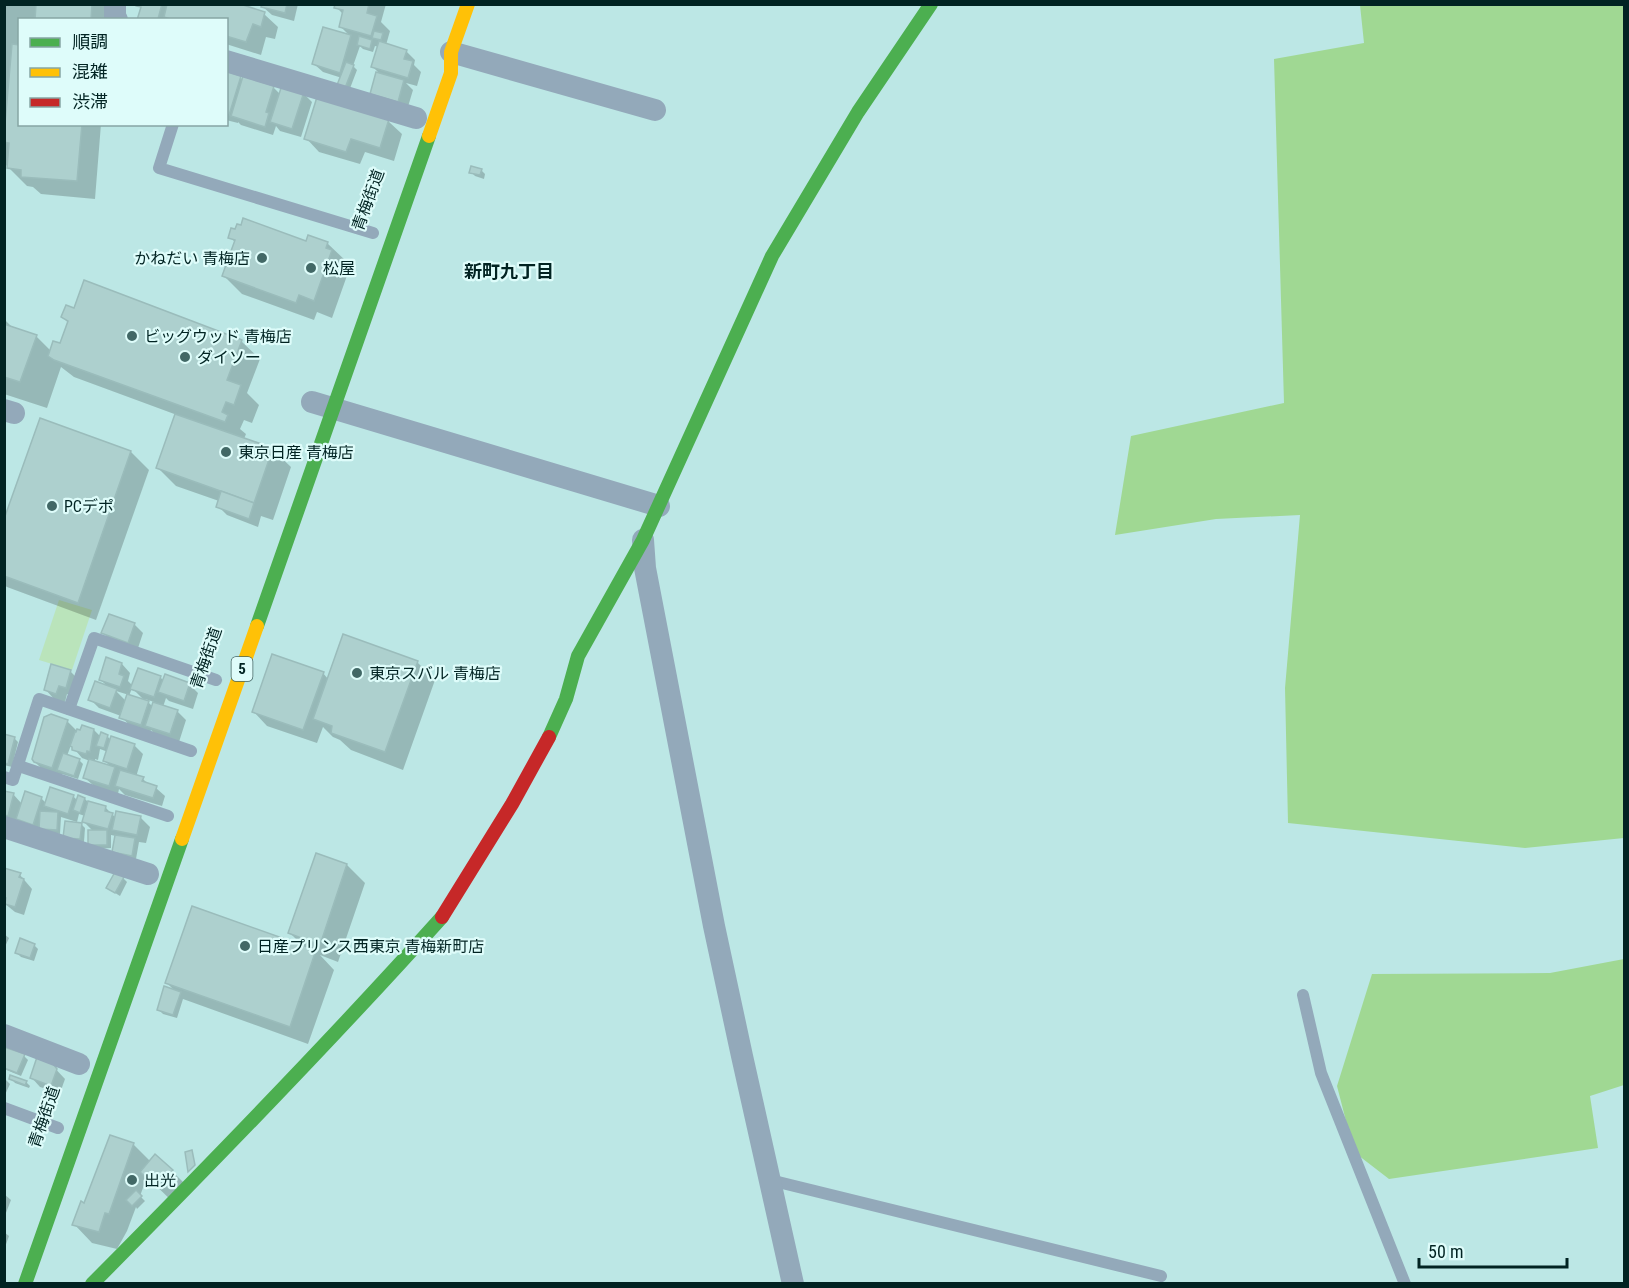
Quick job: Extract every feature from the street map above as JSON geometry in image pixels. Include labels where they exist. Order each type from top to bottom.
[{"type":"street","name":"5","points":[[25,1284],[452,73],[443,59],[468,4]]},
{"type":"street","points":[[92,1284],[268,1104],[443,916],[536,764],[565,702],[578,657],[643,540],[772,256],[858,112],[931,4]]},
{"type":"street","points":[[443,59],[655,110]]},
{"type":"street","points":[[228,62],[416,118]]},
{"type":"street","name":"青梅街道","points":[[368,248],[375,228]]},
{"type":"street","points":[[312,402],[659,506]]},
{"type":"street","points":[[643,540],[645,568],[711,915],[794,1284]]},
{"type":"street","points":[[4,828],[148,874]]},
{"type":"street","points":[[4,1035],[80,1064]]},
{"type":"lane","points":[[172,126],[159,168],[375,228]]},
{"type":"lane","points":[[69,709],[94,638],[216,680]]},
{"type":"lane","points":[[4,777],[14,780],[39,699],[191,751]]},
{"type":"lane","points":[[19,766],[168,815]]},
{"type":"lane","points":[[1303,995],[1321,1073],[1405,1284]]},
{"type":"lane","points":[[4,1108],[58,1128]]},
{"type":"lane","points":[[770,1180],[1161,1276]]},
{"type":"green space","points":[[1360,5],[1624,5],[1624,838],[1525,848],[1288,823],[1285,688],[1300,515],[1216,519],[1115,535],[1131,436],[1284,403],[1274,59],[1364,43]]},
{"type":"green space","points":[[59,600],[92,610],[72,670],[39,660]]},
{"type":"green space","points":[[1624,959],[1624,1085],[1590,1096],[1598,1148],[1389,1179],[1354,1152],[1337,1086],[1372,974],[1550,973]]},
{"type":"building","points":[[36,4],[92,4],[91,18],[35,18]]},
{"type":"building","points":[[136,4],[162,4],[158,18],[138,18],[141,7]]},
{"type":"building","points":[[167,4],[240,4],[265,12],[261,27],[253,24],[246,42],[228,37],[228,18],[164,17]]},
{"type":"building","points":[[262,4],[287,4],[285,13],[261,7]]},
{"type":"building","points":[[335,4],[369,4],[367,13],[377,16],[371,36],[339,27],[343,10],[334,8]]},
{"type":"building","points":[[323,27],[351,35],[340,73],[312,64]]},
{"type":"building","points":[[374,31],[383,33],[381,40],[372,38]]},
{"type":"building","points":[[359,36],[372,40],[370,49],[357,45]]},
{"type":"building","points":[[379,41],[407,50],[404,59],[413,61],[408,78],[371,67]]},
{"type":"building","points":[[12,44],[18,45],[18,126],[82,126],[77,181],[21,177],[21,170],[7,168],[9,143],[4,142]]},
{"type":"building","points":[[346,62],[354,65],[345,88],[337,85]]},
{"type":"building","points":[[228,72],[241,76],[228,115]]},
{"type":"building","points":[[376,72],[404,80],[398,102],[370,94]]},
{"type":"building","points":[[243,76],[274,86],[266,112],[269,113],[265,127],[231,116]]},
{"type":"building","points":[[282,85],[304,92],[292,129],[270,122]]},
{"type":"building","points":[[317,97],[389,119],[380,148],[351,139],[346,152],[304,139]]},
{"type":"building","points":[[471,166],[482,169],[480,175],[469,173]]},
{"type":"building","points":[[243,218],[306,241],[308,235],[328,242],[326,248],[332,250],[314,301],[299,295],[296,303],[222,276],[235,240],[228,238],[231,228],[235,229],[237,224],[241,225]]},
{"type":"building","points":[[84,280],[242,340],[227,380],[241,385],[234,405],[226,402],[222,412],[228,415],[225,422],[48,356],[53,341],[60,343],[68,321],[61,317],[66,305],[74,308]]},
{"type":"building","points":[[4,324],[37,335],[20,382],[4,377]]},
{"type":"building","points":[[175,414],[273,448],[254,503],[156,468]]},
{"type":"building","points":[[40,418],[131,451],[78,603],[4,576],[4,519]]},
{"type":"building","points":[[221,491],[254,503],[249,519],[216,507]]},
{"type":"building","points":[[109,614],[135,623],[128,643],[101,633]]},
{"type":"building","points":[[343,634],[418,661],[385,752],[331,733],[332,726],[313,719]]},
{"type":"building","points":[[272,654],[324,672],[303,730],[252,712]]},
{"type":"building","points":[[106,657],[122,663],[119,674],[124,676],[120,687],[99,680]]},
{"type":"building","points":[[51,664],[71,670],[66,688],[59,686],[56,694],[44,690]]},
{"type":"building","points":[[138,668],[161,676],[154,697],[130,689]]},
{"type":"building","points":[[165,674],[190,683],[184,701],[158,692]]},
{"type":"building","points":[[95,681],[117,689],[110,708],[88,700]]},
{"type":"building","points":[[127,694],[149,701],[141,725],[119,718]]},
{"type":"building","points":[[153,702],[178,710],[170,734],[145,726]]},
{"type":"building","points":[[51,714],[68,720],[52,768],[34,762],[32,759],[44,717]]},
{"type":"building","points":[[82,725],[94,729],[90,752],[87,751],[86,754],[72,750],[70,746],[75,732],[77,729],[80,730]]},
{"type":"building","points":[[101,732],[108,735],[104,748],[96,746]]},
{"type":"building","points":[[4,734],[15,737],[8,764],[4,763]]},
{"type":"building","points":[[111,736],[135,744],[127,769],[103,761]]},
{"type":"building","points":[[63,753],[80,759],[74,776],[57,770]]},
{"type":"building","points":[[89,759],[115,767],[109,786],[83,778]]},
{"type":"building","points":[[120,770],[144,777],[142,781],[157,786],[153,798],[115,786]]},
{"type":"building","points":[[50,787],[74,795],[68,814],[44,806]]},
{"type":"building","points":[[4,791],[14,793],[8,816],[4,815]]},
{"type":"building","points":[[25,791],[42,797],[33,825],[16,819]]},
{"type":"building","points":[[78,795],[85,798],[80,813],[73,810]]},
{"type":"building","points":[[88,801],[106,806],[105,811],[113,813],[108,829],[82,822]]},
{"type":"building","points":[[40,811],[58,812],[57,830],[39,829]]},
{"type":"building","points":[[116,811],[141,816],[137,835],[112,830]]},
{"type":"building","points":[[65,821],[82,823],[80,839],[63,838]]},
{"type":"building","points":[[88,830],[107,830],[107,845],[88,845]]},
{"type":"building","points":[[115,835],[135,838],[132,856],[112,852]]},
{"type":"building","points":[[316,853],[347,864],[320,945],[288,933]]},
{"type":"building","points":[[4,868],[21,873],[19,877],[24,879],[15,907],[5,904]]},
{"type":"building","points":[[115,872],[124,877],[115,893],[106,888]]},
{"type":"building","points":[[192,906],[316,950],[290,1027],[165,983]]},
{"type":"building","points":[[20,938],[35,944],[30,958],[15,953]]},
{"type":"building","points":[[164,986],[181,992],[173,1015],[157,1010]]},
{"type":"building","points":[[4,1047],[25,1054],[17,1073],[4,1068]]},
{"type":"building","points":[[37,1057],[51,1061],[57,1069],[51,1086],[30,1078]]},
{"type":"building","points":[[10,1075],[27,1081],[25,1085],[9,1079]]},
{"type":"building","points":[[110,1135],[134,1143],[109,1214],[105,1213],[99,1232],[72,1225],[81,1201],[84,1203]]},
{"type":"building","points":[[192,1150],[195,1165],[188,1172],[185,1152]]},
{"type":"building","points":[[155,1154],[173,1170],[157,1188],[140,1172]]},
{"type":"building","points":[[136,1190],[142,1196],[132,1206],[126,1200]]},
{"type":"traffic: fast","points":[[549,737],[566,699],[578,656],[643,540],[772,256],[858,112],[931,4]]},
{"type":"traffic: fast","points":[[257,626],[429,136]]},
{"type":"traffic: fast","points":[[25,1284],[182,839]]},
{"type":"traffic: fast","points":[[92,1284],[269,1103],[442,917]]},
{"type":"traffic: slow","points":[[429,136],[451,73],[451,52],[468,4]]},
{"type":"traffic: slow","points":[[182,839],[257,626]]},
{"type":"traffic: jam","points":[[442,917],[512,804],[549,737]]},
{"type":"place","name":"かねだい 青梅店","points":[[262,258]]},
{"type":"place","name":"松屋","points":[[311,268]]},
{"type":"place","name":"ビッグウッド 青梅店","points":[[132,336]]},
{"type":"place","name":"ダイソー","points":[[185,357]]},
{"type":"place","name":"東京日産 青梅店","points":[[226,452]]},
{"type":"place","name":"PCデポ","points":[[52,506]]},
{"type":"place","name":"東京スバル 青梅店","points":[[357,673]]},
{"type":"place","name":"日産プリンス西東京 青梅新町店","points":[[245,946]]},
{"type":"place","name":"出光","points":[[132,1180]]},
{"type":"district","name":"新町九丁目","points":[[509,271]]}]
